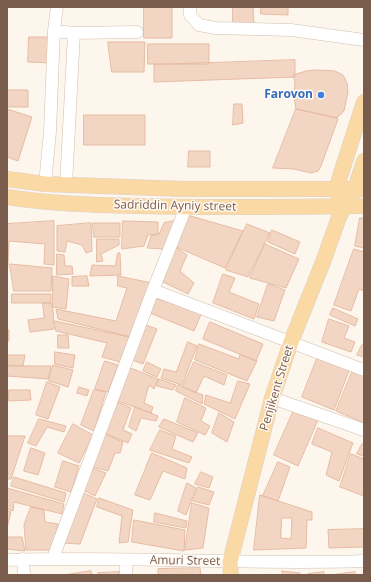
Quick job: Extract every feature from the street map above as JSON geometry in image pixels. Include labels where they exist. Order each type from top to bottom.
[{"type":"main road","points":[[344,206],[336,189],[364,102]]},
{"type":"main road","name":"Penjikent Street","points":[[230,569],[272,398],[291,342],[344,206],[360,189],[364,161]]},
{"type":"main road","name":"Sadriddin Ayniy street","points":[[7,179],[45,184],[184,189],[360,189]]},
{"type":"main road","name":"Sadriddin Ayniy street","points":[[7,197],[28,201],[68,204],[186,207],[364,206]]},
{"type":"street","points":[[45,184],[50,132],[54,31],[57,7]]},
{"type":"street","points":[[190,7],[190,15],[199,25],[216,28],[291,30],[364,40]]},
{"type":"street","points":[[54,31],[74,33],[137,32]]},
{"type":"street","points":[[66,185],[74,33]]},
{"type":"street","points":[[53,558],[153,290],[186,207]]},
{"type":"street","points":[[153,290],[364,370]]},
{"type":"street","points":[[272,398],[364,430]]},
{"type":"street","name":"Amuri Street","points":[[7,560],[53,558],[126,560],[230,569],[364,561]]},
{"type":"street","points":[[23,559],[24,575]]},
{"type":"street","points":[[126,560],[126,575]]},
{"type":"building","points":[[144,7],[172,7],[172,38],[144,38]]},
{"type":"building","points":[[233,7],[253,7],[254,25],[233,25]]},
{"type":"building","points":[[261,7],[288,7],[288,15],[261,14]]},
{"type":"building","points":[[29,37],[53,37],[52,63],[28,62]]},
{"type":"building","points":[[108,42],[145,42],[144,72],[112,72]]},
{"type":"building","points":[[148,44],[209,44],[209,64],[148,64]]},
{"type":"building","points":[[295,60],[295,77],[154,82],[154,65]]},
{"type":"building","name":"Farovon","points":[[315,70],[335,71],[343,75],[347,83],[348,92],[344,111],[337,118],[296,109],[294,97],[295,82],[293,75]]},
{"type":"building","points":[[7,90],[28,90],[28,107],[7,107]]},
{"type":"building","points":[[234,104],[242,104],[243,123],[233,125]]},
{"type":"building","points":[[7,109],[32,117],[18,161],[7,157]]},
{"type":"building","points":[[296,109],[338,119],[318,171],[311,173],[294,169],[273,168]]},
{"type":"building","points":[[84,115],[145,115],[145,145],[84,145]]},
{"type":"building","points":[[189,151],[210,151],[210,167],[188,167]]},
{"type":"building","points":[[187,215],[243,231],[225,268],[174,246]]},
{"type":"building","points":[[360,218],[364,218],[364,248],[355,246]]},
{"type":"building","points":[[178,220],[163,249],[147,248],[151,236],[159,234],[164,223]]},
{"type":"building","points":[[54,221],[54,265],[44,264],[45,244],[9,241],[7,283],[7,224]]},
{"type":"building","points":[[123,221],[158,222],[158,234],[148,235],[144,246],[122,249]]},
{"type":"building","points":[[91,223],[92,251],[86,253],[82,245],[67,241],[65,252],[57,251],[57,226]]},
{"type":"building","points":[[93,223],[120,223],[120,237],[94,237]]},
{"type":"building","points":[[247,224],[270,233],[248,277],[226,270]]},
{"type":"building","points":[[272,230],[300,242],[295,254],[268,242]]},
{"type":"building","points":[[97,239],[119,239],[119,245],[101,254],[103,261],[97,262]]},
{"type":"building","points":[[265,244],[299,259],[286,288],[250,278]]},
{"type":"building","points":[[172,245],[187,255],[180,271],[194,283],[188,294],[159,280]]},
{"type":"building","points":[[354,249],[364,252],[364,291],[359,289],[351,311],[334,305]]},
{"type":"building","points":[[118,253],[120,253],[121,275],[90,276],[92,265],[115,266]]},
{"type":"building","points":[[57,254],[64,255],[65,266],[72,266],[73,274],[57,275]]},
{"type":"building","points":[[10,264],[52,268],[51,291],[14,291]]},
{"type":"building","points":[[223,274],[235,278],[229,292],[259,304],[254,319],[213,303]]},
{"type":"building","points":[[53,276],[69,279],[66,309],[53,307]]},
{"type":"building","points":[[87,276],[89,286],[72,286],[72,277]]},
{"type":"building","points":[[118,276],[152,283],[131,337],[58,319],[56,309],[116,321],[127,288],[118,286]]},
{"type":"building","points":[[268,284],[285,290],[274,321],[257,317]]},
{"type":"building","points":[[12,294],[51,294],[51,303],[12,303]]},
{"type":"building","points":[[154,298],[202,312],[194,331],[150,313]]},
{"type":"building","points":[[43,303],[51,303],[54,329],[30,332],[28,320],[44,318]]},
{"type":"building","points":[[333,308],[358,319],[355,326],[330,315]]},
{"type":"building","points":[[329,319],[349,326],[344,338],[355,342],[351,352],[322,342]]},
{"type":"building","points":[[55,321],[129,337],[120,362],[102,357],[107,343],[56,331]]},
{"type":"building","points":[[210,322],[263,344],[256,361],[203,339]]},
{"type":"building","points":[[146,325],[157,329],[143,364],[132,360]]},
{"type":"building","points":[[7,330],[9,330],[9,341],[7,341]]},
{"type":"building","points":[[58,335],[68,335],[69,348],[58,348]]},
{"type":"building","points":[[188,342],[197,346],[182,385],[161,378],[164,369],[176,372]]},
{"type":"building","points":[[199,344],[239,359],[240,354],[257,361],[247,381],[195,360]]},
{"type":"building","points":[[362,345],[364,345],[364,357],[357,355]]},
{"type":"building","points":[[55,352],[75,355],[73,368],[55,364]]},
{"type":"building","points":[[7,355],[25,355],[23,366],[7,365]]},
{"type":"building","points":[[318,356],[350,368],[334,410],[302,397]]},
{"type":"building","points":[[105,361],[118,365],[108,392],[95,389]]},
{"type":"building","points":[[147,362],[161,369],[157,377],[143,371]]},
{"type":"building","points":[[194,362],[227,375],[224,385],[204,376],[196,393],[183,387]]},
{"type":"building","points":[[53,365],[73,370],[68,387],[49,381]]},
{"type":"building","points":[[7,366],[51,366],[48,379],[7,376]]},
{"type":"building","points":[[128,367],[158,379],[154,389],[149,385],[144,403],[153,407],[151,413],[115,400]]},
{"type":"building","points":[[353,370],[364,375],[364,423],[336,411]]},
{"type":"building","points":[[159,379],[176,385],[173,390],[157,386]]},
{"type":"building","points":[[238,381],[250,384],[235,419],[204,404],[206,395],[230,403]]},
{"type":"building","points":[[47,382],[60,387],[48,419],[36,415]]},
{"type":"building","points":[[178,385],[203,395],[202,404],[176,391]]},
{"type":"building","points":[[79,387],[89,390],[87,396],[77,393]]},
{"type":"building","points":[[9,390],[30,390],[31,400],[9,401]]},
{"type":"building","points":[[94,390],[106,392],[94,431],[81,425]]},
{"type":"building","points":[[185,398],[206,408],[201,421],[210,426],[205,435],[177,422]]},
{"type":"building","points":[[115,401],[131,408],[123,430],[132,434],[128,443],[102,432]]},
{"type":"building","points":[[135,407],[158,416],[156,421],[141,418],[136,431],[129,427]]},
{"type":"building","points":[[294,410],[318,420],[298,466],[274,455]]},
{"type":"building","points":[[219,413],[234,422],[227,442],[212,433]]},
{"type":"building","points":[[39,419],[66,426],[64,432],[47,427],[36,446],[28,443]]},
{"type":"building","points":[[164,419],[198,433],[193,442],[159,427]]},
{"type":"building","points":[[73,424],[93,435],[79,463],[58,453]]},
{"type":"building","points":[[318,428],[353,443],[339,481],[326,475],[332,452],[312,444]]},
{"type":"building","points":[[160,430],[176,436],[172,449],[192,457],[189,463],[150,450]]},
{"type":"building","points":[[102,433],[123,442],[120,453],[115,453],[108,471],[88,466]]},
{"type":"building","points":[[7,436],[25,436],[11,479],[7,479]]},
{"type":"building","points":[[362,444],[364,444],[364,456],[357,454]]},
{"type":"building","points":[[31,448],[45,453],[38,475],[24,471]]},
{"type":"building","points":[[152,453],[187,468],[185,479],[163,471],[150,500],[135,495]]},
{"type":"building","points":[[351,454],[364,459],[364,496],[340,487]]},
{"type":"building","points":[[63,461],[79,466],[71,492],[55,487]]},
{"type":"building","points":[[278,462],[290,467],[278,501],[263,496]]},
{"type":"building","points":[[91,468],[106,473],[95,496],[83,490]]},
{"type":"building","points":[[201,472],[213,477],[209,488],[195,484]]},
{"type":"building","points":[[14,477],[66,493],[64,502],[11,486]]},
{"type":"building","points":[[187,483],[196,488],[186,515],[178,511]]},
{"type":"building","points":[[198,487],[214,492],[209,505],[193,501]]},
{"type":"building","points":[[7,488],[64,504],[62,514],[14,502],[13,511],[7,509]]},
{"type":"building","points":[[81,492],[97,499],[80,544],[62,543]]},
{"type":"building","points":[[260,495],[312,512],[312,520],[307,520],[306,548],[254,550]],"holes":[[[282,518],[292,518],[291,539],[281,538]]]},
{"type":"building","points":[[99,498],[133,510],[128,542],[119,543],[122,516],[97,507]]},
{"type":"building","points":[[192,503],[209,508],[203,548],[185,550]]},
{"type":"building","points":[[31,507],[44,510],[45,522],[58,524],[53,550],[26,550],[24,525]]},
{"type":"building","points":[[7,511],[11,512],[7,528]]},
{"type":"building","points":[[155,513],[187,521],[186,528],[154,522]]},
{"type":"building","points":[[134,520],[185,530],[184,551],[132,542]]},
{"type":"building","points":[[364,529],[364,547],[329,548],[328,530]]},
{"type":"building","points":[[7,537],[22,537],[25,551],[7,549]]},
{"type":"building","points":[[200,568],[201,575],[158,575],[158,569]]},
{"type":"building","points":[[91,571],[92,575],[64,575]]},
{"type":"building","points":[[282,571],[300,573],[300,575],[283,575]]},
{"type":"building","points":[[119,572],[119,575],[98,575],[98,573]]},
{"type":"building","points":[[324,572],[324,575],[308,575],[308,574]]},
{"type":"building","points":[[355,572],[355,575],[331,575]]},
{"type":"place","name":"Farovon","points":[[321,95]]}]
